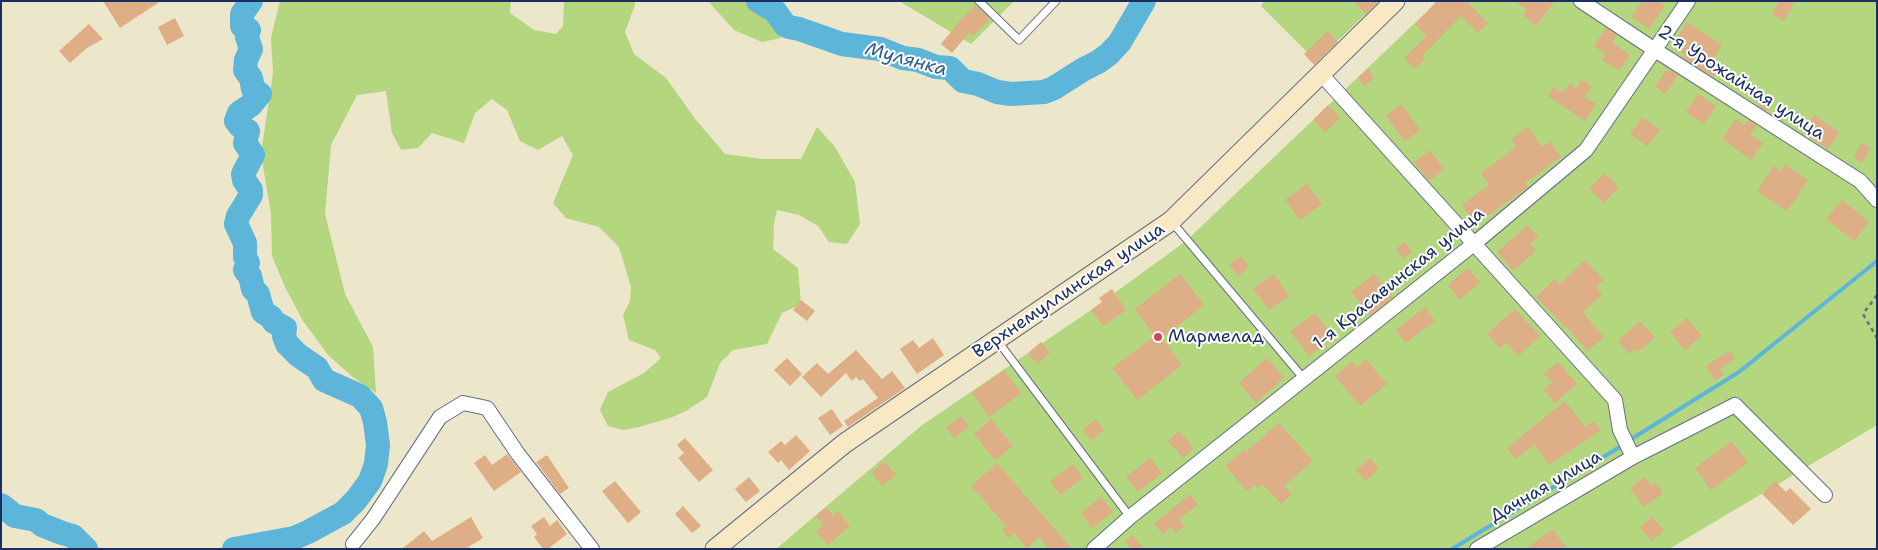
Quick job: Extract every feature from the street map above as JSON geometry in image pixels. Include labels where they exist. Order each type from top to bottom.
[{"type":"street","name":"Верхнемуллинская улица","points":[[715,549],[845,442],[1171,221],[1395,1]]},
{"type":"street","name":"2-я Урожайная улица","points":[[1581,1],[1860,180],[1877,200]]},
{"type":"street","name":"1-я Красавинская улица","points":[[1094,549],[1130,517],[1475,243],[1586,150],[1688,1]]},
{"type":"street","points":[[1321,74],[1615,400],[1620,430],[1633,458]]},
{"type":"street","points":[[353,544],[373,519],[440,417],[463,403],[487,408],[518,454],[592,549]]},
{"type":"street","name":"Дачная улица","points":[[1477,549],[1633,458],[1735,405],[1825,495]]},
{"type":"lane","points":[[979,1],[1020,40],[1056,1]]},
{"type":"lane","points":[[1171,221],[1304,379]]},
{"type":"lane","points":[[996,340],[1130,517]]},
{"type":"path","points":[[1877,295],[1863,314],[1877,338]]},
{"type":"green space","points":[[280,1],[511,1],[510,13],[534,30],[556,34],[563,26],[564,1],[635,1],[625,32],[634,54],[666,78],[696,120],[725,154],[762,159],[801,159],[817,127],[835,147],[855,182],[860,224],[847,244],[829,242],[818,226],[799,215],[777,210],[774,223],[773,249],[798,268],[801,304],[782,313],[767,344],[733,350],[720,363],[707,397],[686,411],[670,418],[623,430],[608,426],[600,410],[608,392],[644,373],[661,358],[655,350],[629,340],[623,315],[630,301],[631,287],[619,247],[599,227],[566,218],[553,203],[573,155],[562,136],[538,150],[520,141],[507,110],[492,99],[475,113],[464,143],[432,133],[418,148],[401,150],[392,133],[386,91],[357,95],[331,145],[325,214],[345,294],[373,347],[376,393],[354,378],[329,356],[303,321],[285,287],[272,256],[271,214],[261,154],[273,73],[271,38]]},
{"type":"green space","points":[[708,1],[744,1],[773,15],[783,30],[781,38],[762,42],[734,30]]},
{"type":"green space","points":[[899,1],[1014,1],[971,44]]},
{"type":"green space","points":[[1264,1],[1380,1],[1316,61],[1261,6]]},
{"type":"green space","points":[[1438,1],[1877,1],[1877,425],[1669,549],[776,549],[921,426],[1091,310],[1186,241]]},
{"type":"building","points":[[103,1],[161,1],[120,28]]},
{"type":"building","points":[[1353,1],[1379,1],[1366,14]]},
{"type":"building","points":[[1437,1],[1466,1],[1488,23],[1478,33],[1461,16],[1422,56],[1425,59],[1414,69],[1404,58],[1427,36],[1415,24]]},
{"type":"building","points":[[1515,1],[1555,1],[1536,26],[1523,15],[1527,10]]},
{"type":"building","points":[[1642,1],[1658,1],[1665,6],[1649,29],[1632,17]]},
{"type":"building","points":[[1779,1],[1795,1],[1784,21],[1772,14]]},
{"type":"building","points":[[975,5],[990,19],[973,36],[969,33],[952,53],[941,44]]},
{"type":"building","points":[[175,18],[184,36],[167,45],[158,27]]},
{"type":"building","points":[[1687,22],[1722,45],[1713,59],[1722,65],[1714,77],[1683,58],[1685,55],[1681,52],[1688,42],[1678,36]]},
{"type":"building","points":[[89,24],[103,39],[87,48],[70,63],[59,51]]},
{"type":"building","points":[[1606,28],[1617,35],[1612,43],[1630,55],[1619,71],[1602,60],[1606,54],[1594,46]]},
{"type":"building","points":[[1328,31],[1338,42],[1314,65],[1304,54]]},
{"type":"building","points":[[1368,69],[1374,78],[1364,86],[1358,77]]},
{"type":"building","points":[[1666,70],[1668,72],[1670,70],[1678,75],[1665,94],[1655,86]]},
{"type":"building","points":[[1582,80],[1591,86],[1585,97],[1596,104],[1585,121],[1548,96],[1554,87],[1563,93],[1571,82],[1576,89]]},
{"type":"building","points":[[1698,94],[1716,106],[1704,124],[1686,112]]},
{"type":"building","points":[[1761,101],[1770,107],[1767,111],[1758,106]]},
{"type":"building","points":[[1401,104],[1420,130],[1405,142],[1386,116]]},
{"type":"building","points":[[1328,105],[1340,118],[1325,133],[1313,120]]},
{"type":"building","points":[[1814,115],[1839,132],[1828,149],[1802,132]]},
{"type":"building","points":[[1642,117],[1660,130],[1647,146],[1630,134]]},
{"type":"building","points":[[1736,119],[1744,125],[1748,120],[1757,126],[1750,135],[1763,143],[1751,160],[1722,139]]},
{"type":"building","points":[[1528,127],[1542,147],[1550,141],[1561,157],[1525,183],[1528,187],[1485,218],[1483,215],[1474,222],[1462,205],[1489,185],[1481,173],[1516,147],[1511,139]]},
{"type":"building","points":[[1862,143],[1871,148],[1862,163],[1853,158]]},
{"type":"building","points":[[1430,150],[1444,169],[1429,181],[1414,162]]},
{"type":"building","points":[[1785,164],[1808,180],[1787,211],[1757,191],[1774,166],[1780,171]]},
{"type":"building","points":[[1604,173],[1619,187],[1604,203],[1589,189]]},
{"type":"building","points":[[1307,184],[1322,204],[1300,220],[1285,200]]},
{"type":"building","points":[[1842,200],[1869,222],[1854,241],[1826,219]]},
{"type":"building","points":[[1528,225],[1538,237],[1530,244],[1536,251],[1513,271],[1497,252]]},
{"type":"building","points":[[1405,242],[1412,252],[1403,259],[1396,249]]},
{"type":"building","points":[[1241,256],[1249,267],[1238,276],[1229,265]]},
{"type":"building","points":[[1585,260],[1604,280],[1596,287],[1602,294],[1583,312],[1604,338],[1587,351],[1567,327],[1536,297],[1555,279],[1560,284]]},
{"type":"building","points":[[1468,268],[1480,282],[1460,300],[1448,285]]},
{"type":"building","name":"Мармелад","points":[[1180,274],[1204,305],[1162,338],[1182,365],[1137,400],[1112,368],[1155,336],[1135,309]]},
{"type":"building","points":[[1274,274],[1289,296],[1269,310],[1253,289]]},
{"type":"building","points":[[1374,274],[1393,297],[1370,315],[1351,292]]},
{"type":"building","points":[[1112,289],[1126,310],[1103,326],[1091,310],[1102,302],[1099,298]]},
{"type":"building","points":[[801,300],[815,311],[807,321],[793,310]]},
{"type":"building","points":[[1425,307],[1435,321],[1406,343],[1396,330]]},
{"type":"building","points":[[1515,309],[1540,336],[1518,356],[1506,342],[1500,348],[1487,334]]},
{"type":"building","points":[[1315,313],[1334,338],[1309,356],[1290,331]]},
{"type":"building","points":[[1687,318],[1702,336],[1685,350],[1670,332]]},
{"type":"building","points":[[1640,321],[1655,338],[1638,352],[1635,349],[1629,354],[1618,341]]},
{"type":"building","points":[[933,338],[944,355],[917,374],[900,349],[913,340],[919,348]]},
{"type":"building","points":[[1041,342],[1050,353],[1037,364],[1028,353]]},
{"type":"building","points":[[856,350],[882,379],[892,371],[905,388],[848,427],[844,421],[878,398],[863,379],[860,381],[856,377],[852,381],[846,373],[821,397],[802,377],[817,363],[828,374]]},
{"type":"building","points":[[1730,351],[1735,359],[1720,369],[1724,374],[1715,380],[1705,366]]},
{"type":"building","points":[[787,358],[802,374],[790,386],[774,370]]},
{"type":"building","points":[[1267,358],[1284,378],[1256,403],[1239,383]]},
{"type":"building","points":[[1366,359],[1387,384],[1360,406],[1335,376],[1352,361],[1357,367]]},
{"type":"building","points":[[1558,362],[1577,384],[1555,403],[1544,390],[1552,383],[1544,374]]},
{"type":"building","points":[[1004,370],[1021,393],[989,417],[972,393]]},
{"type":"building","points":[[1565,401],[1585,427],[1594,421],[1601,430],[1549,465],[1535,444],[1516,459],[1507,448]]},
{"type":"building","points":[[832,409],[843,426],[830,435],[818,418]]},
{"type":"building","points":[[961,416],[969,427],[954,438],[946,427]]},
{"type":"building","points":[[991,419],[1013,446],[995,460],[974,434]]},
{"type":"building","points":[[1096,419],[1104,430],[1091,440],[1083,429]]},
{"type":"building","points":[[1279,423],[1313,461],[1284,486],[1292,494],[1281,504],[1262,484],[1259,488],[1255,485],[1247,491],[1225,466],[1244,450],[1246,452]]},
{"type":"building","points":[[1179,431],[1194,448],[1183,458],[1168,441]]},
{"type":"building","points":[[796,435],[810,451],[789,470],[781,460],[778,463],[768,452],[781,441],[785,445]]},
{"type":"building","points":[[685,438],[713,470],[699,482],[678,458],[684,453],[677,445]]},
{"type":"building","points":[[1732,441],[1748,463],[1711,490],[1695,468]]},
{"type":"building","points":[[507,454],[521,472],[494,491],[474,463],[485,455],[492,465]]},
{"type":"building","points":[[547,455],[569,488],[560,494],[536,462]]},
{"type":"building","points":[[1150,458],[1162,473],[1138,492],[1126,477]]},
{"type":"building","points":[[1370,458],[1379,469],[1365,481],[1356,470]]},
{"type":"building","points":[[885,461],[896,475],[882,486],[872,472]]},
{"type":"building","points":[[997,463],[1072,549],[1049,549],[1039,537],[1027,548],[1014,533],[1009,538],[1002,529],[1006,526],[971,486]]},
{"type":"building","points":[[1073,464],[1083,478],[1060,495],[1050,481]]},
{"type":"building","points":[[749,477],[760,491],[746,502],[735,489]]},
{"type":"building","points":[[1645,477],[1651,485],[1655,482],[1663,493],[1644,507],[1630,488]]},
{"type":"building","points":[[615,481],[641,512],[628,523],[602,491]]},
{"type":"building","points":[[1775,481],[1786,492],[1790,488],[1811,509],[1793,525],[1762,494]]},
{"type":"building","points":[[1190,494],[1198,505],[1179,519],[1184,527],[1176,533],[1171,527],[1163,534],[1154,524]]},
{"type":"building","points":[[1101,497],[1113,512],[1092,528],[1081,513]]},
{"type":"building","points":[[683,506],[701,526],[692,533],[675,514]]},
{"type":"building","points":[[826,507],[833,515],[837,511],[850,526],[828,545],[816,531],[823,525],[816,516]]},
{"type":"building","points":[[471,517],[483,538],[465,549],[402,549],[424,531],[432,541]]},
{"type":"building","points":[[544,517],[550,526],[557,520],[567,534],[548,549],[543,549],[534,537],[537,534],[531,526]]},
{"type":"building","points":[[1652,517],[1664,530],[1652,541],[1640,528]]},
{"type":"building","points":[[1553,529],[1567,549],[1526,549]]},
{"type":"building","points":[[1133,535],[1143,549],[1130,549],[1125,541]]},
{"type":"waterway","name":"Мулянка","points":[[234,549],[294,538],[343,513],[356,500],[370,481],[376,464],[378,445],[371,408],[360,396],[324,380],[317,368],[298,355],[287,344],[284,336],[285,328],[274,322],[271,317],[263,312],[258,294],[253,289],[250,276],[245,270],[248,263],[245,257],[245,243],[236,224],[238,216],[251,195],[251,190],[244,180],[243,174],[253,155],[245,143],[248,131],[236,121],[239,113],[251,105],[260,94],[253,89],[251,78],[245,70],[246,60],[251,49],[247,37],[249,30],[242,26],[242,14],[251,1]]},
{"type":"waterway","name":"Мулянка","points":[[758,1],[775,11],[785,25],[789,27],[842,44],[880,49],[903,58],[918,60],[936,67],[950,68],[963,81],[978,84],[997,92],[1011,94],[1044,92],[1098,62],[1120,42],[1144,1]]},
{"type":"waterway","points":[[1633,438],[1739,372],[1877,261]]},
{"type":"waterway","points":[[1452,549],[1623,445]]},
{"type":"waterway","name":"Мулянка","points":[[1,505],[15,516],[36,520],[42,525],[73,536],[86,549]]},
{"type":"place","name":"Мармелад","points":[[1158,337]]}]
